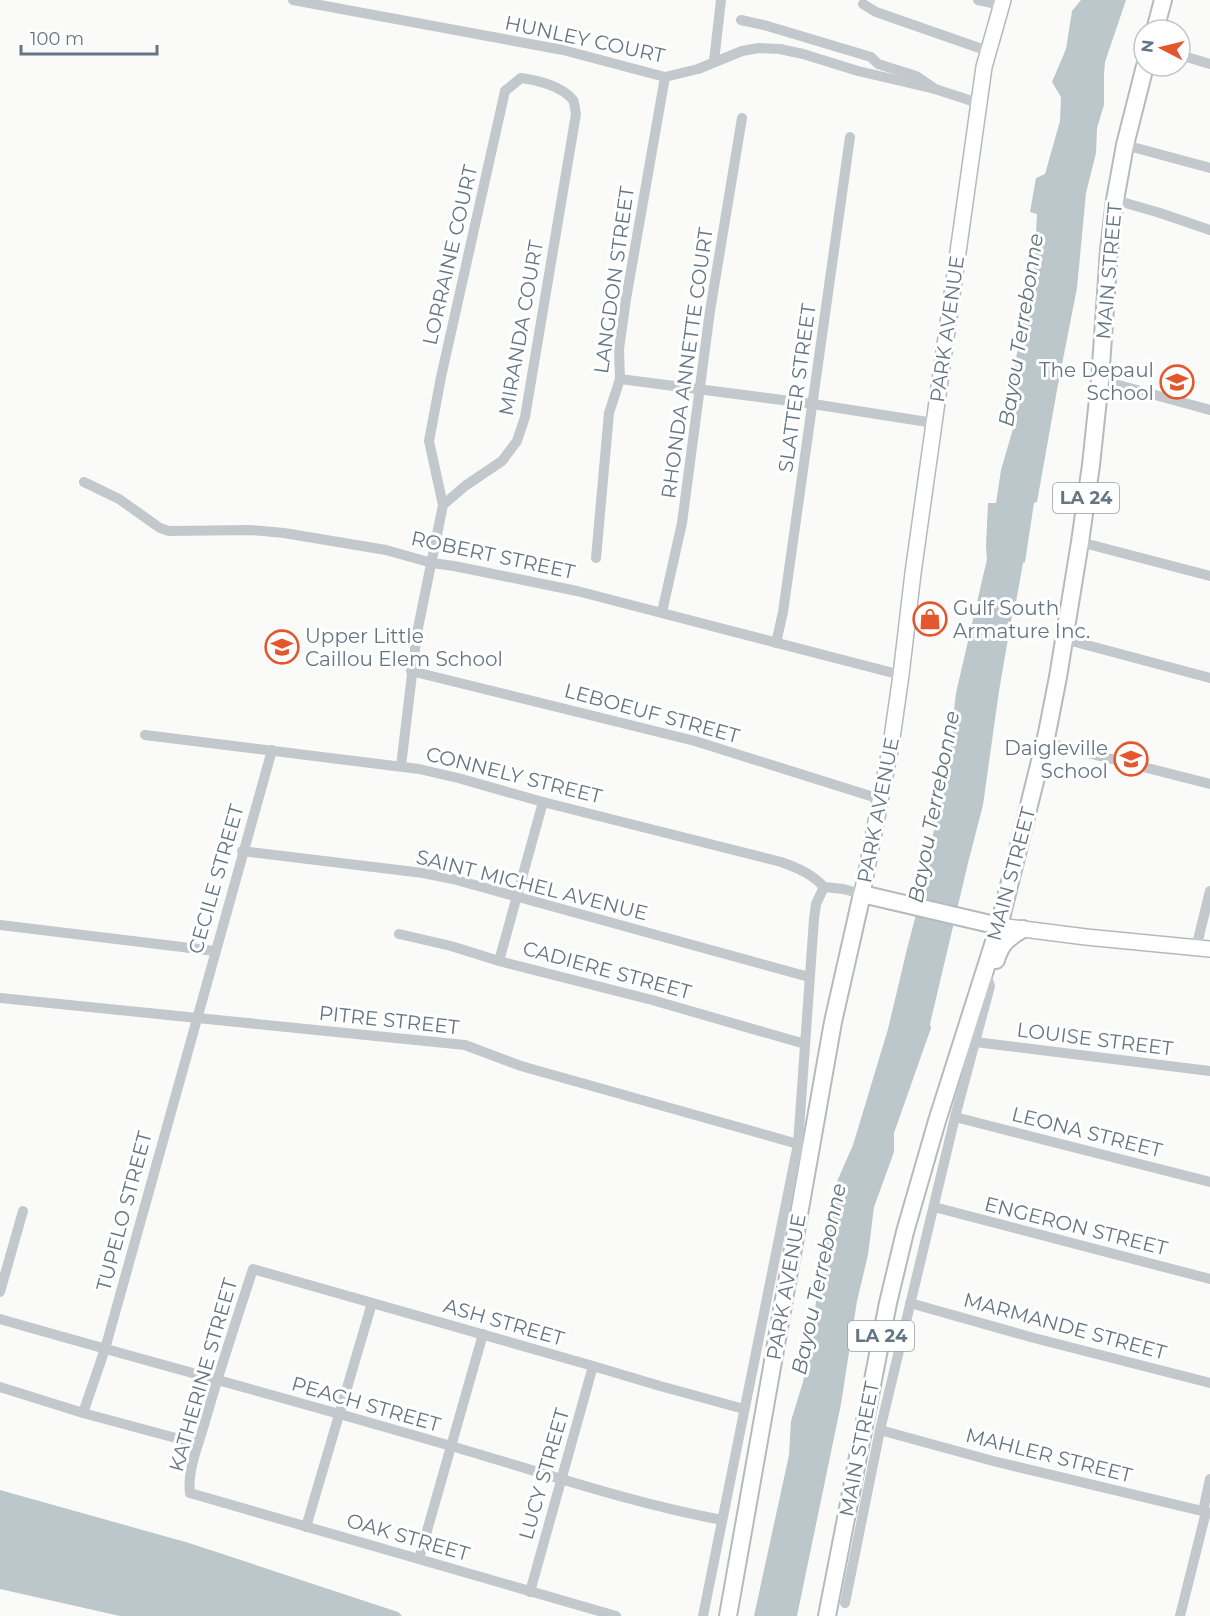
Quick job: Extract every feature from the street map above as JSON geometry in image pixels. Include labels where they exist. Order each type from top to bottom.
[{"type":"main road","points":[[1158,18],[1162,0]]},
{"type":"main road","name":"PARK AVENUE","points":[[728,1616],[833,1023],[862,894],[891,744],[914,561],[978,103],[988,51],[1002,3]]},
{"type":"main road","name":"MAIN STREET","points":[[827,1616],[888,1303],[908,1221],[999,926],[1045,742],[1080,542],[1100,380],[1109,250],[1115,201],[1125,145],[1142,78]]},
{"type":"main road","points":[[862,894],[999,926],[1203,948]]},
{"type":"main road","points":[[985,969],[995,962],[1002,946],[1009,938],[1023,929]]},
{"type":"street","name":"HUNLEY COURT","points":[[293,0],[563,50],[665,77],[698,69],[742,51],[759,48],[780,49],[803,54],[858,71],[935,89]]},
{"type":"street","points":[[714,61],[721,0]]},
{"type":"street","points":[[978,0],[1002,3]]},
{"type":"street","points":[[864,4],[876,12],[988,51]]},
{"type":"street","points":[[741,20],[871,57],[878,64],[916,76],[935,89],[978,103]]},
{"type":"street","points":[[1192,58],[1210,63]]},
{"type":"street","name":"LANGDON STREET","points":[[596,558],[609,413],[620,379],[620,349],[626,299],[665,77]]},
{"type":"street","name":"LORRAINE COURT","points":[[443,506],[429,441],[441,376],[506,91],[520,78],[535,80],[563,91],[574,102]]},
{"type":"street","name":"MIRANDA COURT","points":[[443,506],[465,486],[502,461],[517,441],[520,433],[527,405],[576,114],[574,102]]},
{"type":"street","name":"RHONDA ANNETTE COURT","points":[[662,612],[681,523],[710,311],[742,118]]},
{"type":"street","name":"SLATTER STREET","points":[[777,643],[850,137]]},
{"type":"street","points":[[1125,145],[1210,168]]},
{"type":"street","points":[[1115,201],[1160,213],[1210,231]]},
{"type":"street","points":[[620,379],[813,404],[934,423]]},
{"type":"street","points":[[1100,380],[1210,410]]},
{"type":"street","name":"ROBERT STREET","points":[[84,482],[119,499],[160,528],[169,531],[250,530],[284,533],[386,550],[432,563],[577,591],[901,675]]},
{"type":"street","points":[[401,766],[417,633],[443,506]]},
{"type":"street","points":[[1080,542],[1210,576]]},
{"type":"street","points":[[1064,639],[1210,678]]},
{"type":"street","name":"LEBOEUF STREET","points":[[411,671],[695,741],[880,799]]},
{"type":"street","name":"CONNELY STREET","points":[[145,735],[401,766],[458,778],[543,802],[781,862],[803,870],[824,887],[862,894]]},
{"type":"street","points":[[1045,742],[1210,784]]},
{"type":"street","name":"CECILE STREET","points":[[196,1018],[272,750]]},
{"type":"street","points":[[499,961],[543,802]]},
{"type":"street","name":"SAINT MICHEL AVENUE","points":[[242,851],[423,873],[453,879],[809,976]]},
{"type":"street","name":"PARK AVENUE","points":[[703,1616],[798,1144],[816,904],[824,887]]},
{"type":"street","points":[[1203,948],[1210,891]]},
{"type":"street","points":[[0,925],[215,951]]},
{"type":"street","name":"CADIERE STREET","points":[[399,934],[652,1000],[805,1044]]},
{"type":"street","name":"MAIN STREET","points":[[845,1603],[880,1430],[990,986],[985,969]]},
{"type":"street","name":"PITRE STREET","points":[[0,998],[465,1045],[521,1066],[798,1144]]},
{"type":"street","name":"TUPELO STREET","points":[[83,1413],[105,1349],[196,1018]]},
{"type":"street","name":"LOUISE STREET","points":[[975,1042],[1210,1071]]},
{"type":"street","name":"LEONA STREET","points":[[956,1117],[1210,1182]]},
{"type":"street","name":"ENGERON STREET","points":[[934,1207],[1210,1279]]},
{"type":"street","points":[[0,1292],[24,1211]]},
{"type":"street","name":"ASH STREET","points":[[253,1269],[744,1409]]},
{"type":"street","name":"KATHERINE STREET","points":[[190,1493],[189,1482],[198,1444],[253,1269]]},
{"type":"street","points":[[306,1527],[372,1303]]},
{"type":"street","name":"MARMANDE STREET","points":[[910,1303],[1034,1338],[1210,1383]]},
{"type":"street","name":"PEACH STREET","points":[[0,1319],[450,1446],[561,1480],[687,1514],[722,1520]]},
{"type":"street","points":[[419,1559],[483,1334]]},
{"type":"street","name":"LUCY STREET","points":[[530,1592],[593,1366]]},
{"type":"street","points":[[0,1387],[83,1413],[198,1444]]},
{"type":"street","name":"MAHLER STREET","points":[[880,1430],[993,1461],[1206,1512]]},
{"type":"street","points":[[1180,1616],[1206,1512],[1210,1479]]},
{"type":"street","name":"OAK STREET","points":[[190,1493],[616,1616]]},
{"type":"shaded area","points":[[1081,0],[1126,0],[1105,62],[1104,105],[1097,128],[1096,153],[1086,193],[1077,288],[1037,502],[1034,503],[1025,562],[1014,604],[983,805],[930,1024],[931,1028],[894,1133],[894,1152],[874,1207],[868,1255],[857,1301],[841,1404],[797,1616],[754,1616],[789,1455],[791,1421],[803,1382],[835,1186],[853,1145],[888,1029],[927,872],[936,817],[943,799],[953,734],[956,693],[987,559],[988,503],[996,503],[1001,470],[1015,422],[1016,400],[1013,373],[1034,268],[1037,214],[1030,212],[1036,178],[1045,174],[1060,121],[1061,97],[1052,82],[1066,49],[1072,11]]},
{"type":"shaded area","points":[[0,1490],[189,1543],[398,1612],[402,1616],[120,1616],[0,1589]]},
{"type":"place","name":"The Depaul School","points":[[1177,382]]},
{"type":"place","name":"Gulf South Armature Inc.","points":[[930,619]]},
{"type":"place","name":"Upper Little Caillou Elem School","points":[[282,647]]},
{"type":"place","name":"Daigleville School","points":[[1131,759]]},
{"type":"water label","name":"Bayou Terrebonne","points":[[1021,330]]},
{"type":"water label","name":"Bayou Terrebonne","points":[[934,807]]},
{"type":"water label","name":"Bayou Terrebonne","points":[[819,1279]]}]
